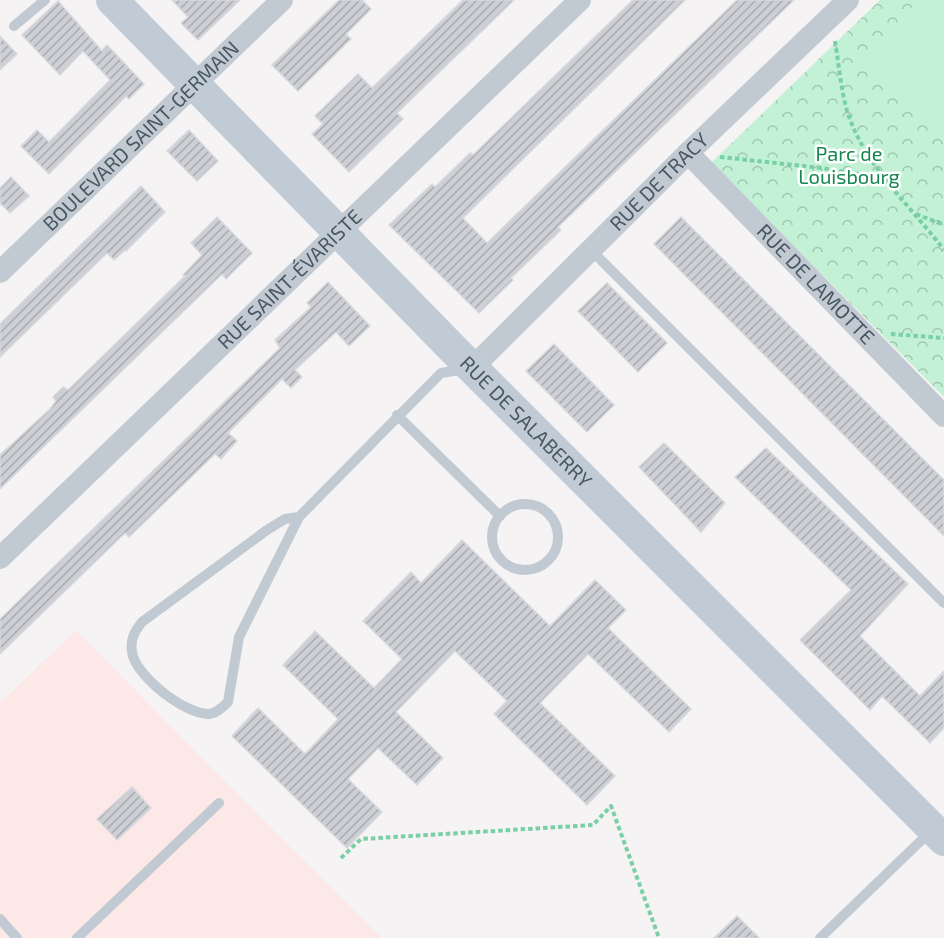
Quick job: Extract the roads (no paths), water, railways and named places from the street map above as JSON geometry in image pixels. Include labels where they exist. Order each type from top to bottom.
[{"type":"main road","name":"RUE DE SALABERRY","points":[[112,0],[472,368],[939,834]]},
{"type":"street","name":"BOULEVARD SAINT-GERMAIN","points":[[0,272],[282,0]]},
{"type":"street","name":"RUE SAINT-ÉVARISTE","points":[[0,558],[580,0]]},
{"type":"street","name":"RUE DE TRACY","points":[[472,368],[688,153],[848,0]]},
{"type":"street","name":"RUE DE LAMOTTE","points":[[688,153],[944,416]]},
{"type":"lane","points":[[14,26],[45,0]]},
{"type":"lane","points":[[591,250],[944,603]]},
{"type":"lane","points":[[299,517],[285,519],[267,530],[142,622],[133,633],[132,652],[135,662],[159,690],[199,713],[211,714],[228,702],[239,637],[299,517],[397,415],[441,373],[472,368]]},
{"type":"lane","points":[[397,415],[500,516]]},
{"type":"lane","points":[[528,505],[547,513],[554,521],[558,542],[548,561],[540,567],[518,570],[499,558],[492,537],[500,516],[508,509],[528,505]]},
{"type":"lane","points":[[77,938],[219,803]]},
{"type":"lane","points":[[820,938],[939,834]]},
{"type":"lane","points":[[0,919],[17,938]]},
{"type":"park label","name":"Parc de Louisbourg","points":[[849,166]]}]
